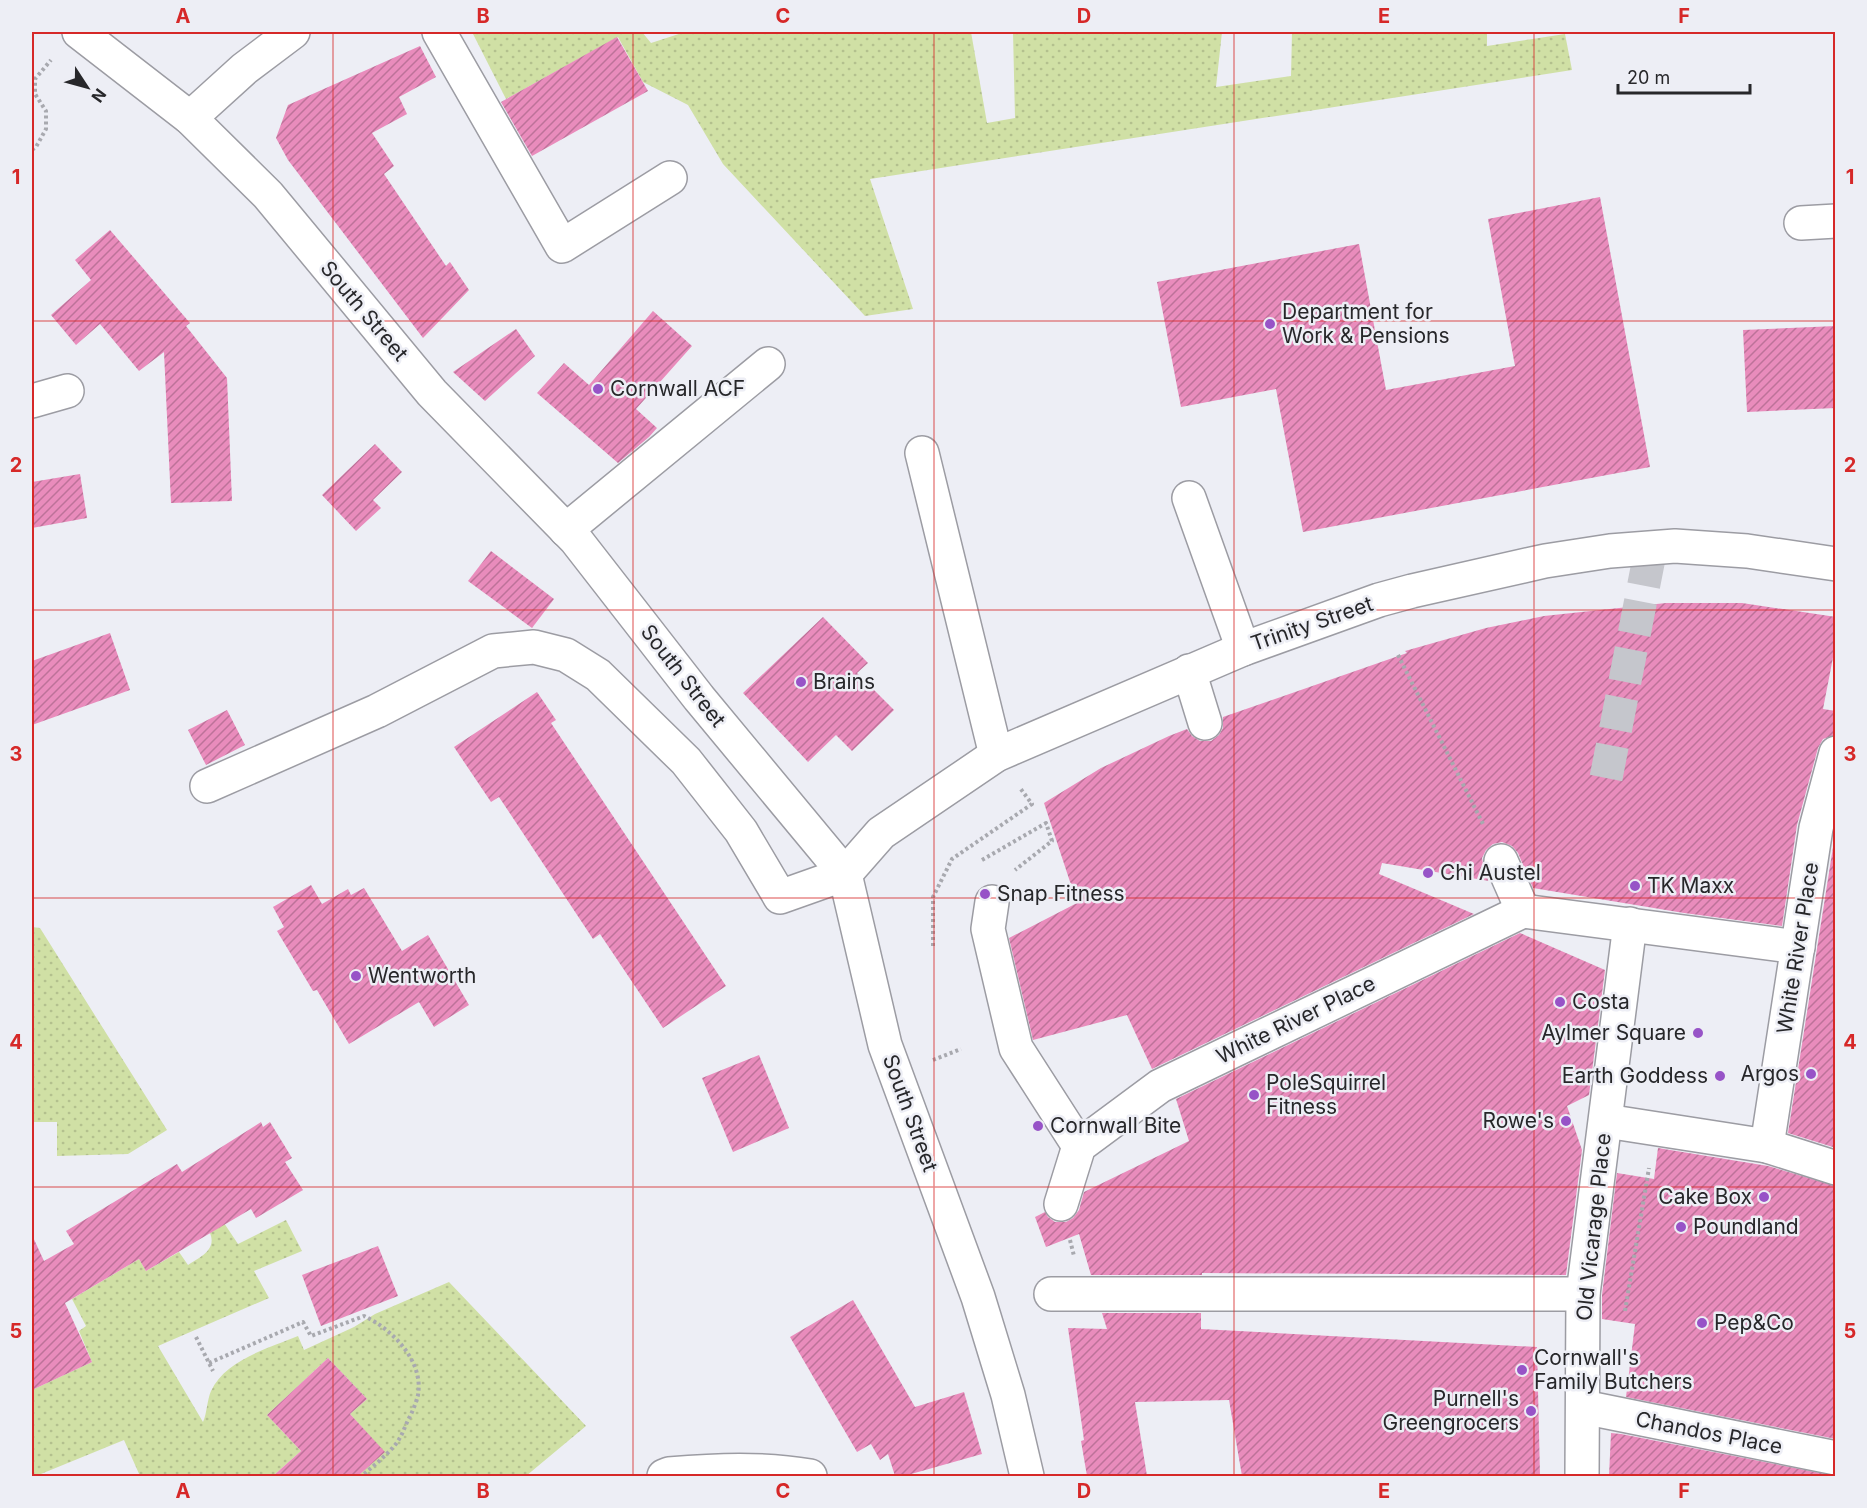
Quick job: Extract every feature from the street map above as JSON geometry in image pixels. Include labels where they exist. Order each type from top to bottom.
[{"type":"street","name":"South Street","points":[[79,32],[190,118],[268,195],[432,393],[566,530],[699,698],[845,874],[885,1045],[978,1297],[1008,1395],[1027,1476]]},
{"type":"street","points":[[190,118],[244,69],[293,32]]},
{"type":"street","points":[[439,32],[562,246],[670,178]]},
{"type":"street","points":[[1801,224],[1836,221]]},
{"type":"street","points":[[566,530],[768,364]]},
{"type":"street","points":[[32,401],[67,391]]},
{"type":"street","points":[[922,453],[996,755]]},
{"type":"street","points":[[1189,498],[1243,649]]},
{"type":"street","name":"Trinity Street","points":[[845,874],[881,833],[996,755],[1243,649],[1339,614],[1412,591],[1545,561],[1610,551],[1675,546],[1747,551],[1836,564]]},
{"type":"street","points":[[207,786],[377,711],[493,651],[534,647],[566,655],[598,675],[686,761],[741,831],[780,897],[845,874]]},
{"type":"street","points":[[1189,671],[1205,723]]},
{"type":"street","name":"White River Place","points":[[1767,1146],[1816,828],[1836,753]]},
{"type":"street","points":[[1501,861],[1523,911],[1798,947]]},
{"type":"street","points":[[992,902],[988,929],[1016,1048],[1079,1146],[1059,1195]]},
{"type":"street","name":"White River Place","points":[[1079,1146],[1160,1086],[1523,911]]},
{"type":"street","points":[[1630,924],[1606,1121],[1767,1146],[1836,1168]]},
{"type":"street","name":"Old Vicarage Place","points":[[1582,1476],[1583,1294],[1606,1121]]},
{"type":"street","points":[[1051,1294],[1583,1294]]},
{"type":"street","name":"Chandos Place","points":[[1583,1407],[1836,1458]]},
{"type":"street","points":[[664,1476],[718,1470],[785,1472],[810,1476]]},
{"type":"path","points":[[32,150],[46,129],[46,111],[35,94],[35,79],[54,55]]},
{"type":"path","points":[[1398,655],[1501,861]]},
{"type":"path","points":[[933,946],[933,897],[952,859],[1032,804],[996,755]]},
{"type":"path","points":[[982,860],[1046,823],[1052,841],[988,891],[992,902]]},
{"type":"path","points":[[1624,1319],[1655,1127]]},
{"type":"path","points":[[209,1363],[303,1322],[310,1336],[364,1316],[373,1320],[409,1354],[417,1376],[418,1394],[406,1425],[395,1445],[362,1476]]},
{"type":"path","points":[[196,1337],[213,1371]]},
{"type":"green space","points":[[472,32],[642,32],[651,43],[685,32],[971,32],[987,123],[1015,118],[1013,32],[1222,32],[1216,87],[1291,76],[1292,32],[1487,32],[1487,46],[1565,34],[1572,70],[870,179],[913,309],[865,316],[723,164],[688,105],[643,82],[618,37],[506,99]]},
{"type":"green space","points":[[32,927],[40,928],[167,1130],[128,1154],[57,1156],[57,1122],[32,1122]]},
{"type":"green space","points":[[286,1220],[302,1251],[254,1271],[269,1298],[158,1346],[203,1422],[211,1391],[218,1380],[226,1371],[249,1356],[298,1336],[304,1350],[354,1327],[375,1314],[449,1282],[586,1426],[526,1476],[358,1476],[384,1452],[350,1414],[367,1399],[328,1358],[267,1415],[301,1451],[273,1476],[140,1476],[124,1440],[32,1476],[32,1390],[92,1362],[79,1331],[86,1326],[72,1299],[139,1259],[146,1271],[179,1252],[188,1265],[206,1252],[211,1244],[210,1233],[224,1223],[238,1244]]},
{"type":"building","points":[[617,37],[648,91],[532,156],[501,102]]},
{"type":"building","points":[[420,46],[436,77],[399,97],[407,114],[372,133],[394,166],[384,174],[446,266],[450,262],[469,290],[423,338],[288,160],[276,138],[288,105]]},
{"type":"building","name":"Department for Work & Pensions","points":[[1600,197],[1650,467],[1303,532],[1276,389],[1181,407],[1157,282],[1359,244],[1386,390],[1515,366],[1488,219]]},
{"type":"building","points":[[110,230],[190,323],[186,326],[227,378],[232,501],[171,503],[164,352],[139,371],[100,324],[76,345],[51,315],[91,280],[75,260]]},
{"type":"building","name":"Cornwall ACF","points":[[653,311],[692,346],[636,409],[657,428],[618,463],[537,393],[564,363],[589,385]]},
{"type":"building","points":[[1836,326],[1836,408],[1747,412],[1743,330]]},
{"type":"building","points":[[516,329],[535,356],[485,401],[453,372]]},
{"type":"building","points":[[375,444],[402,472],[373,500],[381,508],[356,531],[322,495]]},
{"type":"building","points":[[80,474],[87,518],[32,528],[32,482]]},
{"type":"building","points":[[491,551],[554,599],[532,628],[468,581]]},
{"type":"building","points":[[1666,603],[1742,603],[1836,617],[1836,642],[1823,709],[1836,711],[1836,735],[1823,739],[1818,748],[1797,825],[1782,926],[1684,913],[1533,888],[1518,853],[1512,846],[1502,842],[1493,844],[1482,858],[1489,881],[1382,863],[1379,874],[1474,914],[1152,1069],[1127,1015],[1033,1040],[1009,938],[1077,903],[1044,803],[1101,768],[1169,736],[1187,729],[1200,741],[1211,741],[1219,735],[1223,728],[1223,717],[1407,653],[1405,651],[1486,628],[1544,616]]},
{"type":"building","name":"Brains","points":[[823,617],[868,663],[857,673],[894,710],[852,751],[836,735],[808,762],[743,693]]},
{"type":"building","points":[[110,633],[130,690],[32,725],[32,661]]},
{"type":"building","points":[[537,692],[556,720],[551,723],[726,986],[663,1028],[600,934],[593,939],[499,797],[491,802],[454,747]]},
{"type":"building","points":[[227,710],[245,745],[206,765],[188,730]]},
{"type":"building","name":"Argos","points":[[1836,828],[1836,1148],[1788,1133]]},
{"type":"building","name":"Wentworth","points":[[311,885],[322,904],[348,889],[351,895],[364,888],[402,951],[428,935],[469,1005],[434,1027],[419,1002],[349,1044],[317,990],[313,991],[277,931],[284,927],[273,907]]},
{"type":"building","points":[[1520,933],[1605,970],[1589,1095],[1567,1106],[1582,1150],[1566,1275],[1202,1273],[1202,1275],[1091,1275],[1079,1234],[1046,1247],[1035,1217],[1045,1212],[1055,1222],[1066,1222],[1073,1218],[1079,1210],[1084,1192],[1189,1141],[1176,1099]]},
{"type":"building","points":[[759,1055],[789,1128],[733,1152],[702,1078]]},
{"type":"building","points":[[261,1122],[263,1127],[270,1122],[292,1158],[285,1162],[303,1190],[256,1218],[251,1209],[146,1271],[139,1259],[65,1303],[92,1362],[32,1390],[32,1235],[44,1261],[74,1244],[66,1231],[177,1164],[182,1172]]},
{"type":"building","points":[[1658,1148],[1768,1166],[1836,1186],[1836,1439],[1626,1397],[1635,1324],[1602,1319],[1602,1295],[1617,1173],[1654,1179]]},
{"type":"building","points":[[378,1246],[398,1296],[321,1326],[302,1275]]},
{"type":"building","points":[[853,1300],[915,1407],[964,1392],[982,1454],[904,1476],[895,1476],[888,1454],[880,1460],[871,1444],[857,1452],[790,1337]]},
{"type":"building","points":[[1102,1313],[1201,1313],[1201,1329],[1537,1347],[1540,1476],[1242,1476],[1229,1400],[1135,1402],[1147,1476],[1087,1476],[1068,1328],[1107,1329]]},
{"type":"building","points":[[328,1358],[367,1399],[350,1414],[385,1452],[358,1476],[273,1476],[301,1451],[267,1415]]},
{"type":"building","points":[[1611,1433],[1621,1434],[1836,1476],[1609,1476]]},
{"type":"tunnel","points":[[1606,778],[1651,548]]},
{"type":"place","name":"Department for Work & Pensions","points":[[1270,324]]},
{"type":"place","name":"Cornwall ACF","points":[[598,389]]},
{"type":"place","name":"Brains","points":[[801,682]]},
{"type":"place","name":"Chi Austel","points":[[1428,873]]},
{"type":"place","name":"TK Maxx","points":[[1635,886]]},
{"type":"place","name":"Snap Fitness","points":[[985,894]]},
{"type":"place","name":"Wentworth","points":[[356,976]]},
{"type":"place","name":"Costa","points":[[1560,1002]]},
{"type":"place","name":"Aylmer Square","points":[[1698,1033]]},
{"type":"place","name":"Argos","points":[[1811,1074]]},
{"type":"place","name":"Earth Goddess","points":[[1720,1076]]},
{"type":"place","name":"PoleSquirrel Fitness","points":[[1254,1095]]},
{"type":"place","name":"Rowe's","points":[[1566,1121]]},
{"type":"place","name":"Cornwall Bite","points":[[1038,1126]]},
{"type":"place","name":"Cake Box","points":[[1764,1197]]},
{"type":"place","name":"Poundland","points":[[1681,1227]]},
{"type":"place","name":"Pep&Co","points":[[1702,1323]]},
{"type":"place","name":"Cornwall's Family Butchers","points":[[1522,1370]]},
{"type":"place","name":"Purnell's Greengrocers","points":[[1531,1411]]}]
